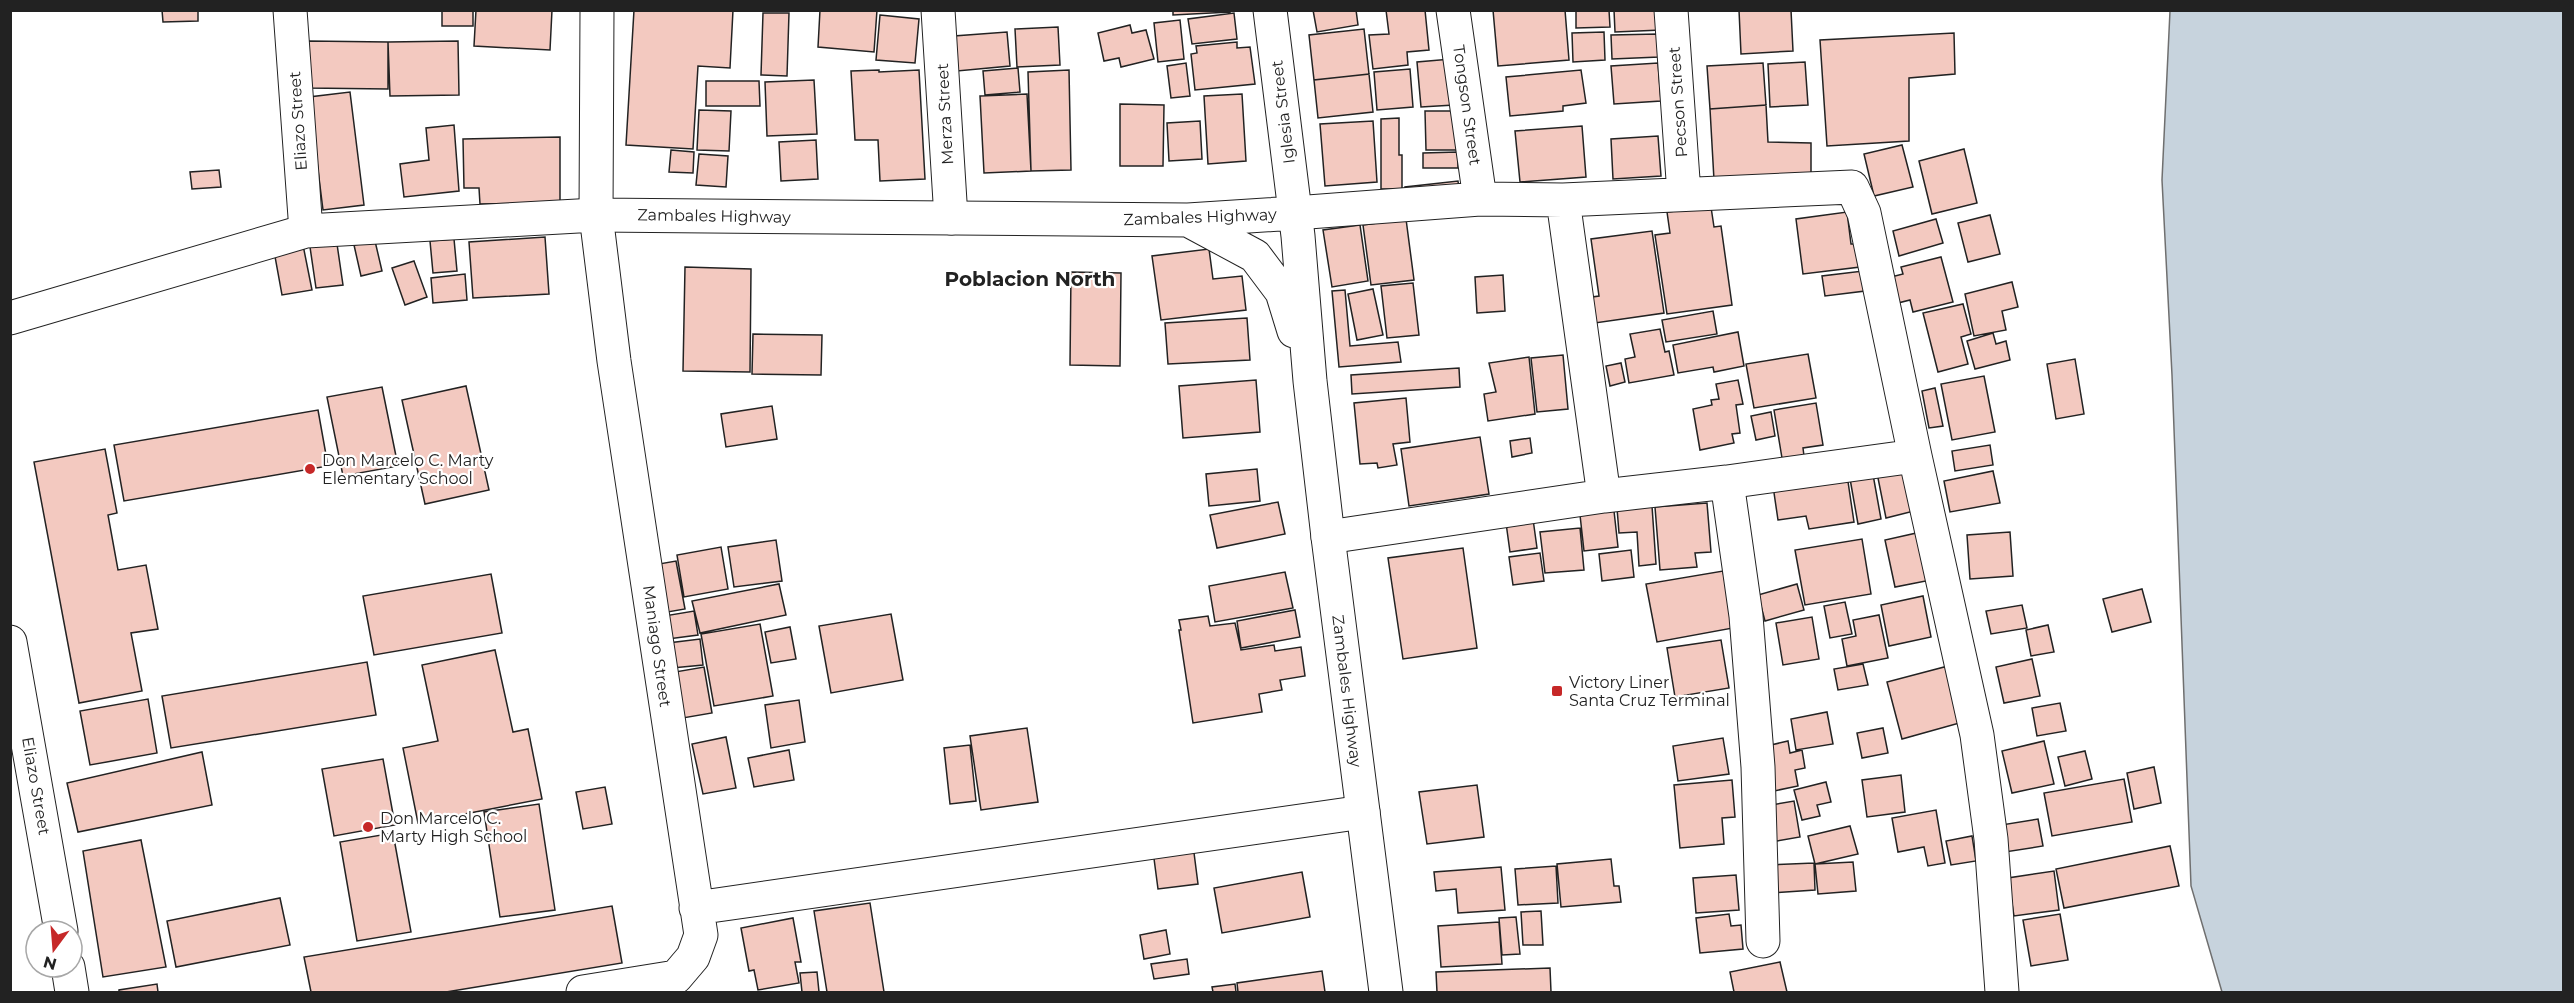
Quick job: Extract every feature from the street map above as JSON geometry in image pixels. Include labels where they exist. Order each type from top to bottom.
[{"type":"street","name":"Eliazo Street","points":[[290,10],[306,231]]},
{"type":"street","points":[[597,10],[597,215]]},
{"type":"street","name":"Merza Street","points":[[938,10],[951,218]]},
{"type":"street","name":"Iglesia Street","points":[[1270,10],[1295,213]]},
{"type":"street","name":"Tongson Street","points":[[1453,10],[1480,199]]},
{"type":"street","name":"Pecson Street","points":[[1671,10],[1684,194]]},
{"type":"street","points":[[1295,213],[1480,199],[1563,200],[1852,188],[1864,213],[1977,735],[1991,839],[2002,993]]},
{"type":"street","points":[[1563,200],[1604,496]]},
{"type":"street","name":"Zambales Highway","points":[[10,318],[306,231],[597,215],[1188,220],[1295,213],[1310,381],[1328,537],[1386,993]]},
{"type":"street","name":"Maniago Street","points":[[583,993],[676,976],[693,957],[701,935],[614,361],[597,215]]},
{"type":"street","points":[[1188,220],[1255,256],[1282,292],[1310,381]]},
{"type":"street","points":[[1328,537],[1604,496],[1727,482],[1915,456]]},
{"type":"street","points":[[1727,482],[1746,616],[1758,767],[1763,941]]},
{"type":"street","name":"Eliazo Street","points":[[10,642],[60,919]]},
{"type":"street","points":[[696,908],[1363,812]]},
{"type":"shaded area","points":[[2170,11],[2563,11],[2563,992],[2222,992],[2191,886],[2172,375],[2162,180]]},
{"type":"building","points":[[162,10],[198,10],[198,21],[163,22]]},
{"type":"building","points":[[442,10],[473,10],[473,26],[442,26]]},
{"type":"building","points":[[476,10],[552,10],[550,50],[474,46]]},
{"type":"building","points":[[634,10],[733,10],[730,68],[698,66],[693,149],[626,145]]},
{"type":"building","points":[[820,10],[877,10],[874,52],[818,47]]},
{"type":"building","points":[[1173,10],[1230,10],[1230,12],[1173,15]]},
{"type":"building","points":[[1313,10],[1356,10],[1358,25],[1317,32]]},
{"type":"building","points":[[1386,10],[1425,10],[1429,50],[1407,52],[1408,65],[1373,69],[1369,35],[1389,34]]},
{"type":"building","points":[[1493,10],[1565,10],[1569,60],[1498,66]]},
{"type":"building","points":[[1576,10],[1609,10],[1610,27],[1576,28]]},
{"type":"building","points":[[1614,10],[1660,10],[1661,30],[1615,32]]},
{"type":"building","points":[[1739,10],[1791,10],[1793,51],[1741,54]]},
{"type":"building","points":[[763,13],[789,13],[787,76],[761,75]]},
{"type":"building","points":[[1234,13],[1237,39],[1192,44],[1188,19]]},
{"type":"building","points":[[880,15],[919,19],[915,63],[876,60]]},
{"type":"building","points":[[1180,20],[1184,59],[1158,62],[1154,23]]},
{"type":"building","points":[[1130,25],[1132,33],[1146,30],[1154,59],[1121,67],[1119,58],[1104,61],[1098,33]]},
{"type":"building","points":[[1058,27],[1060,65],[1017,67],[1015,29]]},
{"type":"building","points":[[1364,29],[1369,74],[1314,80],[1309,35]]},
{"type":"building","points":[[1007,32],[1010,66],[957,71],[954,36]]},
{"type":"building","points":[[1604,32],[1605,60],[1573,62],[1572,33]]},
{"type":"building","points":[[1954,33],[1955,74],[1909,78],[1909,141],[1827,146],[1820,40]]},
{"type":"building","points":[[1658,34],[1659,57],[1612,59],[1611,35]]},
{"type":"building","points":[[308,41],[388,42],[388,89],[307,88]]},
{"type":"building","points":[[458,41],[459,95],[390,96],[388,42]]},
{"type":"building","points":[[1237,42],[1237,48],[1250,47],[1255,84],[1195,90],[1191,54],[1197,53],[1196,46]]},
{"type":"building","points":[[1451,59],[1454,105],[1421,107],[1417,62]]},
{"type":"building","points":[[1805,62],[1808,105],[1770,107],[1768,64]]},
{"type":"building","points":[[1186,63],[1190,96],[1171,98],[1167,66]]},
{"type":"building","points":[[1658,63],[1661,101],[1614,104],[1611,66]]},
{"type":"building","points":[[1763,63],[1766,105],[1710,109],[1707,66]]},
{"type":"building","points":[[1018,68],[1020,92],[985,95],[983,71]]},
{"type":"building","points":[[1410,69],[1413,107],[1377,110],[1374,72]]},
{"type":"building","points":[[879,70],[879,72],[919,70],[925,179],[880,181],[878,140],[855,140],[851,71]]},
{"type":"building","points":[[1069,70],[1071,170],[1031,171],[1028,72]]},
{"type":"building","points":[[1581,70],[1586,103],[1563,106],[1563,111],[1510,116],[1506,77]]},
{"type":"building","points":[[1369,74],[1373,112],[1318,118],[1314,80]]},
{"type":"building","points":[[814,80],[817,134],[767,136],[765,82]]},
{"type":"building","points":[[706,81],[759,81],[760,106],[706,106]]},
{"type":"building","points":[[350,92],[364,205],[323,210],[309,97]]},
{"type":"building","points":[[1027,94],[1031,171],[984,173],[980,96]]},
{"type":"building","points":[[1242,94],[1246,161],[1208,164],[1204,96]]},
{"type":"building","points":[[1120,104],[1164,105],[1163,166],[1120,166]]},
{"type":"building","points":[[1766,105],[1768,142],[1811,143],[1811,175],[1714,180],[1710,109]]},
{"type":"building","points":[[699,110],[731,111],[729,151],[697,150]]},
{"type":"building","points":[[1425,111],[1460,111],[1460,150],[1426,150]]},
{"type":"building","points":[[1399,118],[1402,189],[1381,189],[1381,119]]},
{"type":"building","points":[[1200,121],[1202,159],[1169,161],[1167,123]]},
{"type":"building","points":[[1373,121],[1377,182],[1325,186],[1320,124]]},
{"type":"building","points":[[454,125],[459,191],[404,197],[400,164],[429,160],[426,128]]},
{"type":"building","points":[[1582,126],[1586,177],[1520,182],[1515,131]]},
{"type":"building","points":[[1658,136],[1661,176],[1613,179],[1611,139]]},
{"type":"building","points":[[560,137],[560,203],[480,204],[479,188],[464,188],[463,139]]},
{"type":"building","points":[[816,140],[818,179],[781,181],[779,142]]},
{"type":"building","points":[[1902,145],[1913,187],[1874,196],[1864,154]]},
{"type":"building","points":[[1964,149],[1977,203],[1932,214],[1919,161]]},
{"type":"building","points":[[671,150],[694,152],[693,173],[669,172]]},
{"type":"building","points":[[1458,152],[1458,168],[1423,168],[1423,153]]},
{"type":"building","points":[[699,154],[728,156],[726,187],[696,185]]},
{"type":"building","points":[[219,170],[221,187],[192,189],[190,172]]},
{"type":"building","points":[[1458,181],[1460,196],[1406,201],[1405,187]]},
{"type":"building","points":[[1711,207],[1714,227],[1721,226],[1732,305],[1667,314],[1655,235],[1670,233],[1667,212]]},
{"type":"building","points":[[1847,212],[1851,244],[1857,244],[1860,267],[1803,274],[1796,219]]},
{"type":"building","points":[[1990,215],[2000,254],[1968,262],[1958,223]]},
{"type":"building","points":[[1406,219],[1414,280],[1371,285],[1363,225]]},
{"type":"building","points":[[1936,219],[1943,243],[1899,256],[1893,231]]},
{"type":"building","points":[[1360,225],[1368,281],[1332,287],[1323,230]]},
{"type":"building","points":[[1652,231],[1664,313],[1588,324],[1585,298],[1599,296],[1591,239]]},
{"type":"building","points":[[545,237],[549,294],[473,298],[469,242]]},
{"type":"building","points":[[454,239],[457,271],[433,273],[430,241]]},
{"type":"building","points":[[375,241],[382,271],[361,276],[354,245]]},
{"type":"building","points":[[337,244],[343,285],[316,288],[310,247]]},
{"type":"building","points":[[303,245],[312,290],[282,295],[274,251]]},
{"type":"building","points":[[1209,249],[1213,279],[1242,276],[1246,310],[1161,320],[1152,256]]},
{"type":"building","points":[[1941,257],[1953,302],[1913,312],[1910,300],[1898,303],[1891,277],[1903,274],[1901,267]]},
{"type":"building","points":[[414,261],[427,297],[405,305],[392,268]]},
{"type":"building","points":[[685,267],[751,269],[750,372],[683,371]]},
{"type":"building","points":[[1863,271],[1865,291],[1825,296],[1822,276]]},
{"type":"building","points":[[1071,272],[1121,273],[1120,366],[1070,365]]},
{"type":"building","points":[[465,274],[467,300],[433,303],[431,278]]},
{"type":"building","points":[[1503,275],[1505,311],[1477,313],[1475,277]]},
{"type":"building","points":[[2012,282],[2018,307],[2002,311],[2006,330],[1974,336],[1965,294]]},
{"type":"building","points":[[1413,283],[1419,335],[1387,338],[1381,286]]},
{"type":"building","points":[[1373,289],[1383,335],[1357,340],[1348,294]]},
{"type":"building","points":[[1345,290],[1350,346],[1398,342],[1401,362],[1339,367],[1332,291]]},
{"type":"building","points":[[1963,304],[1971,334],[1961,337],[1968,364],[1938,372],[1923,313]]},
{"type":"building","points":[[1713,311],[1717,334],[1666,342],[1662,320]]},
{"type":"building","points":[[1247,318],[1250,360],[1168,364],[1165,323]]},
{"type":"building","points":[[1660,329],[1665,352],[1669,351],[1674,375],[1629,383],[1625,359],[1635,357],[1630,334]]},
{"type":"building","points":[[1738,332],[1744,366],[1714,372],[1713,367],[1678,373],[1673,345]]},
{"type":"building","points":[[1993,333],[1996,344],[2006,341],[2010,360],[1975,369],[1967,341]]},
{"type":"building","points":[[753,334],[822,335],[821,375],[752,374]]},
{"type":"building","points":[[1808,354],[1816,398],[1754,408],[1746,364]]},
{"type":"building","points":[[1563,355],[1568,409],[1537,412],[1531,358]]},
{"type":"building","points":[[1529,357],[1535,414],[1488,421],[1484,394],[1496,392],[1489,363]]},
{"type":"building","points":[[2075,359],[2084,414],[2056,419],[2047,364]]},
{"type":"building","points":[[1621,363],[1625,382],[1610,386],[1606,366]]},
{"type":"building","points":[[1459,368],[1460,387],[1352,394],[1351,375]]},
{"type":"building","points":[[1984,376],[1995,432],[1952,440],[1941,384]]},
{"type":"building","points":[[1256,380],[1260,432],[1183,438],[1179,386]]},
{"type":"building","points":[[1738,380],[1743,404],[1736,405],[1740,433],[1732,434],[1734,443],[1700,450],[1693,409],[1712,405],[1711,400],[1719,399],[1716,384]]},
{"type":"building","points":[[466,386],[489,490],[425,504],[402,400]]},
{"type":"building","points":[[382,387],[398,466],[343,476],[327,397]]},
{"type":"building","points":[[1935,388],[1943,426],[1929,428],[1922,391]]},
{"type":"building","points":[[1406,398],[1410,442],[1393,444],[1397,465],[1378,468],[1377,463],[1360,464],[1354,403]]},
{"type":"building","points":[[1816,403],[1823,445],[1803,448],[1804,456],[1782,458],[1774,410]]},
{"type":"building","points":[[772,406],[777,439],[726,447],[721,414]]},
{"type":"building","points":[[318,410],[328,466],[124,501],[114,445]]},
{"type":"building","points":[[1771,412],[1775,436],[1756,440],[1751,416]]},
{"type":"building","points":[[1480,437],[1489,494],[1409,506],[1401,449]]},
{"type":"building","points":[[1530,438],[1532,453],[1512,457],[1510,441]]},
{"type":"building","points":[[1990,445],[1993,465],[1955,471],[1952,451]]},
{"type":"building","points":[[105,449],[117,513],[108,515],[118,570],[146,565],[158,629],[131,633],[142,691],[79,703],[34,462]]},
{"type":"building","points":[[1905,467],[1914,511],[1886,518],[1877,473]]},
{"type":"building","points":[[1257,469],[1260,501],[1209,506],[1206,474]]},
{"type":"building","points":[[1872,469],[1881,519],[1858,524],[1849,473]]},
{"type":"building","points":[[1993,471],[2000,503],[1950,512],[1944,481]]},
{"type":"building","points":[[1847,475],[1854,522],[1809,529],[1806,516],[1778,520],[1773,486]]},
{"type":"building","points":[[1278,502],[1285,534],[1217,548],[1210,515]]},
{"type":"building","points":[[1707,503],[1711,552],[1695,553],[1697,567],[1660,570],[1655,507]]},
{"type":"building","points":[[1652,506],[1656,564],[1639,566],[1637,532],[1619,533],[1617,508]]},
{"type":"building","points":[[1614,511],[1618,547],[1584,551],[1580,515]]},
{"type":"building","points":[[1533,519],[1537,548],[1510,552],[1506,523]]},
{"type":"building","points":[[1580,528],[1584,570],[1545,573],[1540,532]]},
{"type":"building","points":[[1921,532],[1931,580],[1895,587],[1885,540]]},
{"type":"building","points":[[2010,532],[2013,576],[1970,579],[1967,535]]},
{"type":"building","points":[[1862,539],[1871,594],[1805,605],[1795,550]]},
{"type":"building","points":[[776,540],[782,581],[734,587],[728,547]]},
{"type":"building","points":[[721,547],[728,589],[684,597],[677,555]]},
{"type":"building","points":[[1463,548],[1477,648],[1403,659],[1388,558]]},
{"type":"building","points":[[1631,550],[1634,577],[1602,581],[1599,554]]},
{"type":"building","points":[[1540,553],[1544,581],[1513,585],[1509,557]]},
{"type":"building","points":[[676,561],[685,609],[662,613],[653,565]]},
{"type":"building","points":[[1723,571],[1733,628],[1657,642],[1646,584]]},
{"type":"building","points":[[1285,572],[1293,608],[1215,622],[1209,586]]},
{"type":"building","points":[[491,574],[502,633],[374,655],[363,596]]},
{"type":"building","points":[[779,584],[786,615],[700,633],[692,601]]},
{"type":"building","points":[[1797,584],[1804,610],[1765,621],[1758,595]]},
{"type":"building","points":[[2142,589],[2151,622],[2112,632],[2103,599]]},
{"type":"building","points":[[1923,596],[1931,637],[1889,646],[1881,605]]},
{"type":"building","points":[[1845,602],[1852,634],[1830,638],[1824,606]]},
{"type":"building","points":[[2022,605],[2027,628],[1991,634],[1986,611]]},
{"type":"building","points":[[1295,610],[1300,637],[1241,648],[1237,621]]},
{"type":"building","points":[[694,611],[698,635],[668,639],[664,616]]},
{"type":"building","points":[[891,614],[903,680],[831,693],[819,626]]},
{"type":"building","points":[[1879,615],[1888,658],[1847,666],[1842,639],[1856,636],[1853,620]]},
{"type":"building","points":[[1208,616],[1210,626],[1235,623],[1241,650],[1274,645],[1275,651],[1301,647],[1305,676],[1280,680],[1282,690],[1259,694],[1262,712],[1193,723],[1179,620]]},
{"type":"building","points":[[1812,617],[1819,659],[1783,665],[1776,623]]},
{"type":"building","points":[[760,624],[773,696],[714,706],[701,634]]},
{"type":"building","points":[[2048,625],[2054,652],[2031,656],[2026,630]]},
{"type":"building","points":[[790,627],[796,659],[771,663],[765,632]]},
{"type":"building","points":[[700,639],[703,665],[672,668],[668,643]]},
{"type":"building","points":[[1721,640],[1729,688],[1675,697],[1667,648]]},
{"type":"building","points":[[495,650],[513,732],[528,729],[542,799],[418,823],[403,748],[438,741],[422,665]]},
{"type":"building","points":[[2032,659],[2040,696],[2004,703],[1996,667]]},
{"type":"building","points":[[367,662],[376,715],[171,748],[162,696]]},
{"type":"building","points":[[1863,664],[1868,685],[1838,690],[1834,669]]},
{"type":"building","points":[[1948,666],[1963,722],[1902,739],[1887,682]]},
{"type":"building","points":[[704,667],[712,713],[677,719],[669,673]]},
{"type":"building","points":[[148,699],[157,753],[90,765],[80,711]]},
{"type":"building","points":[[799,700],[805,742],[771,748],[765,705]]},
{"type":"building","points":[[2060,703],[2066,731],[2037,736],[2032,708]]},
{"type":"building","points":[[1827,712],[1833,744],[1796,750],[1791,719]]},
{"type":"building","points":[[1027,728],[1038,802],[981,810],[970,736]]},
{"type":"building","points":[[1883,728],[1888,753],[1862,758],[1857,733]]},
{"type":"building","points":[[726,737],[736,788],[703,794],[692,744]]},
{"type":"building","points":[[1723,738],[1729,774],[1678,781],[1673,746]]},
{"type":"building","points":[[1788,741],[1790,753],[1802,750],[1805,768],[1795,770],[1798,786],[1769,792],[1758,748]]},
{"type":"building","points":[[2044,741],[2054,784],[2012,793],[2002,751]]},
{"type":"building","points":[[970,745],[976,801],[950,804],[944,748]]},
{"type":"building","points":[[789,750],[794,780],[754,787],[748,758]]},
{"type":"building","points":[[2085,751],[2092,779],[2065,786],[2058,757]]},
{"type":"building","points":[[202,752],[212,805],[78,832],[67,783]]},
{"type":"building","points":[[383,759],[395,825],[334,836],[322,769]]},
{"type":"building","points":[[2154,767],[2161,803],[2134,809],[2127,773]]},
{"type":"building","points":[[1901,775],[1905,812],[1867,817],[1862,780]]},
{"type":"building","points":[[2124,779],[2132,822],[2052,836],[2044,793]]},
{"type":"building","points":[[1732,780],[1735,817],[1722,818],[1724,844],[1680,848],[1674,785]]},
{"type":"building","points":[[1826,782],[1831,802],[1817,805],[1820,816],[1802,820],[1794,790]]},
{"type":"building","points":[[1477,785],[1484,837],[1427,844],[1419,792]]},
{"type":"building","points":[[605,787],[612,824],[583,829],[576,792]]},
{"type":"building","points":[[1794,801],[1800,837],[1771,842],[1765,806]]},
{"type":"building","points":[[539,804],[555,910],[500,917],[484,812]]},
{"type":"building","points":[[1936,810],[1945,863],[1928,866],[1924,847],[1898,852],[1892,818]]},
{"type":"building","points":[[2038,819],[2043,846],[2005,852],[2001,825]]},
{"type":"building","points":[[1850,826],[1858,854],[1815,864],[1808,836]]},
{"type":"building","points":[[393,833],[411,932],[357,941],[340,842]]},
{"type":"building","points":[[1972,836],[1976,861],[1951,865],[1946,841]]},
{"type":"building","points":[[141,840],[166,967],[103,977],[83,851]]},
{"type":"building","points":[[1193,845],[1198,884],[1158,889],[1153,851]]},
{"type":"building","points":[[2170,846],[2179,886],[2064,908],[2056,869]]},
{"type":"building","points":[[1611,859],[1614,886],[1619,886],[1621,902],[1561,907],[1557,864]]},
{"type":"building","points":[[1853,862],[1856,891],[1818,894],[1815,864]]},
{"type":"building","points":[[1814,863],[1815,890],[1771,893],[1769,865]]},
{"type":"building","points":[[1556,866],[1558,903],[1518,905],[1515,869]]},
{"type":"building","points":[[1501,867],[1505,910],[1458,913],[1456,889],[1436,891],[1434,872]]},
{"type":"building","points":[[2054,871],[2059,910],[2014,916],[2008,878]]},
{"type":"building","points":[[1302,872],[1310,917],[1222,933],[1214,888]]},
{"type":"building","points":[[1736,875],[1739,910],[1696,913],[1693,878]]},
{"type":"building","points":[[280,898],[290,945],[176,967],[167,921]]},
{"type":"building","points":[[870,903],[884,992],[827,992],[814,911]]},
{"type":"building","points":[[612,906],[622,963],[446,992],[311,992],[304,957]]},
{"type":"building","points":[[1541,911],[1543,945],[1523,945],[1521,912]]},
{"type":"building","points":[[1729,914],[1731,926],[1741,925],[1743,949],[1700,953],[1696,918]]},
{"type":"building","points":[[2060,914],[2068,960],[2031,966],[2023,920]]},
{"type":"building","points":[[1516,917],[1520,954],[1502,955],[1499,918]]},
{"type":"building","points":[[793,918],[801,962],[795,962],[799,983],[758,990],[754,970],[749,971],[741,928]]},
{"type":"building","points":[[1499,922],[1502,964],[1441,967],[1438,926]]},
{"type":"building","points":[[1166,930],[1170,954],[1144,959],[1140,935]]},
{"type":"building","points":[[1187,959],[1189,974],[1154,979],[1151,964]]},
{"type":"building","points":[[1780,962],[1787,992],[1734,992],[1730,972]]},
{"type":"building","points":[[1550,968],[1551,992],[1437,992],[1436,972]]},
{"type":"building","points":[[1322,971],[1325,992],[1238,992],[1237,983]]},
{"type":"building","points":[[817,972],[819,992],[802,992],[800,973]]},
{"type":"building","points":[[157,984],[158,992],[119,992],[119,990]]},
{"type":"building","points":[[1235,984],[1236,992],[1213,992],[1212,987]]},
{"type":"place","name":"Don Marcelo C. Marty Elementary School","points":[[310,469]]},
{"type":"place","name":"Victory Liner Santa Cruz Terminal","points":[[1557,691]]},
{"type":"place","name":"Don Marcelo C. Marty High School","points":[[368,827]]},
{"type":"district","name":"Poblacion North","points":[[1030,279]]}]
